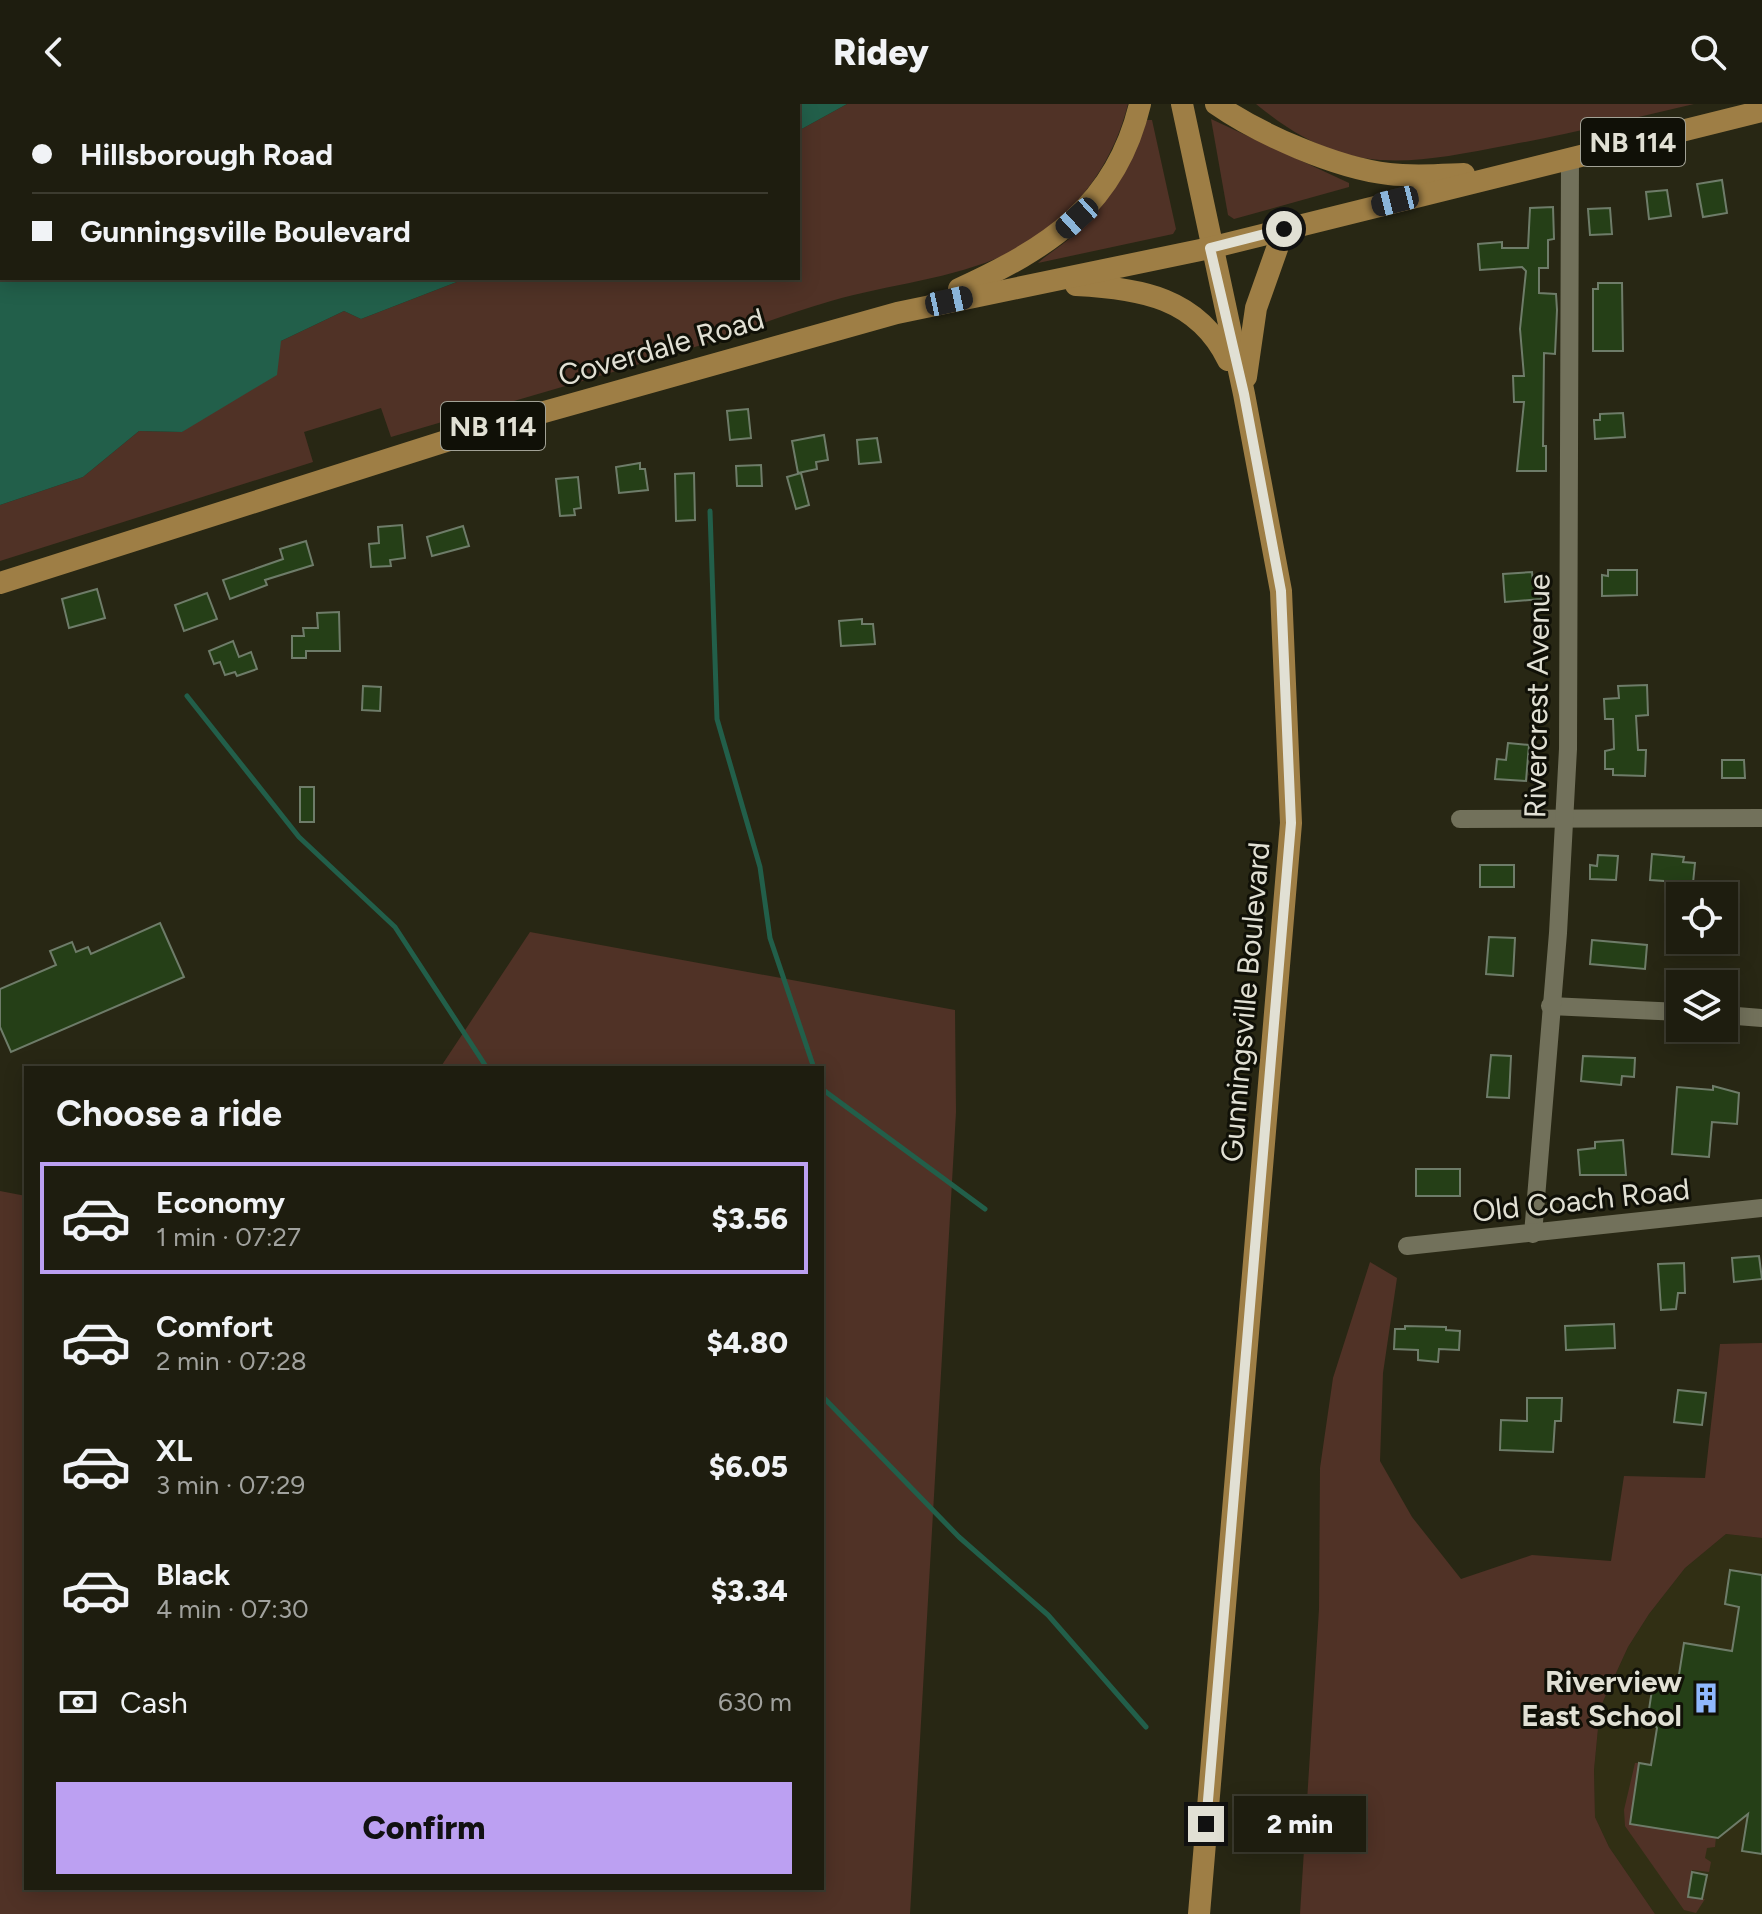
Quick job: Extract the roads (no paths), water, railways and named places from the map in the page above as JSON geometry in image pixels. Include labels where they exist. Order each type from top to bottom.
[{"type":"main road","points":[[923,306],[1034,253],[1077,218],[1117,166],[1140,104]]},
{"type":"main road","name":"Gunningsville Boulevard","points":[[1182,104],[1210,248],[1244,394],[1281,591],[1291,823],[1199,1914]]},
{"type":"main road","points":[[1216,104],[1304,149],[1367,170],[1410,176],[1505,173]]},
{"type":"main road","name":"NB 114","points":[[1210,248],[1762,111]]},
{"type":"main road","points":[[1244,394],[1256,308],[1284,229]]},
{"type":"main road","name":"Coverdale Road","points":[[0,583],[472,433],[923,306],[1210,248]]},
{"type":"main road","points":[[1042,283],[1124,289],[1187,310],[1211,329],[1244,394]]},
{"type":"street","name":"Rivercrest Avenue","points":[[1533,1234],[1558,933],[1568,749],[1570,158]]},
{"type":"street","points":[[1460,819],[1762,818]]},
{"type":"street","points":[[1550,1006],[1666,1011]]},
{"type":"street","points":[[1738,1016],[1762,1018]]},
{"type":"street","name":"Old Coach Road","points":[[1407,1246],[1762,1208]]},
{"type":"waterway","points":[[710,511],[717,719],[760,867],[770,938],[813,1066]]},
{"type":"waterway","points":[[187,696],[299,837],[395,927],[486,1066]]},
{"type":"waterway","points":[[824,1090],[985,1209]]},
{"type":"waterway","points":[[824,1398],[959,1537],[1048,1615],[1146,1727]]},
{"type":"place","name":"Riverview East School","points":[[1706,1698]]}]
